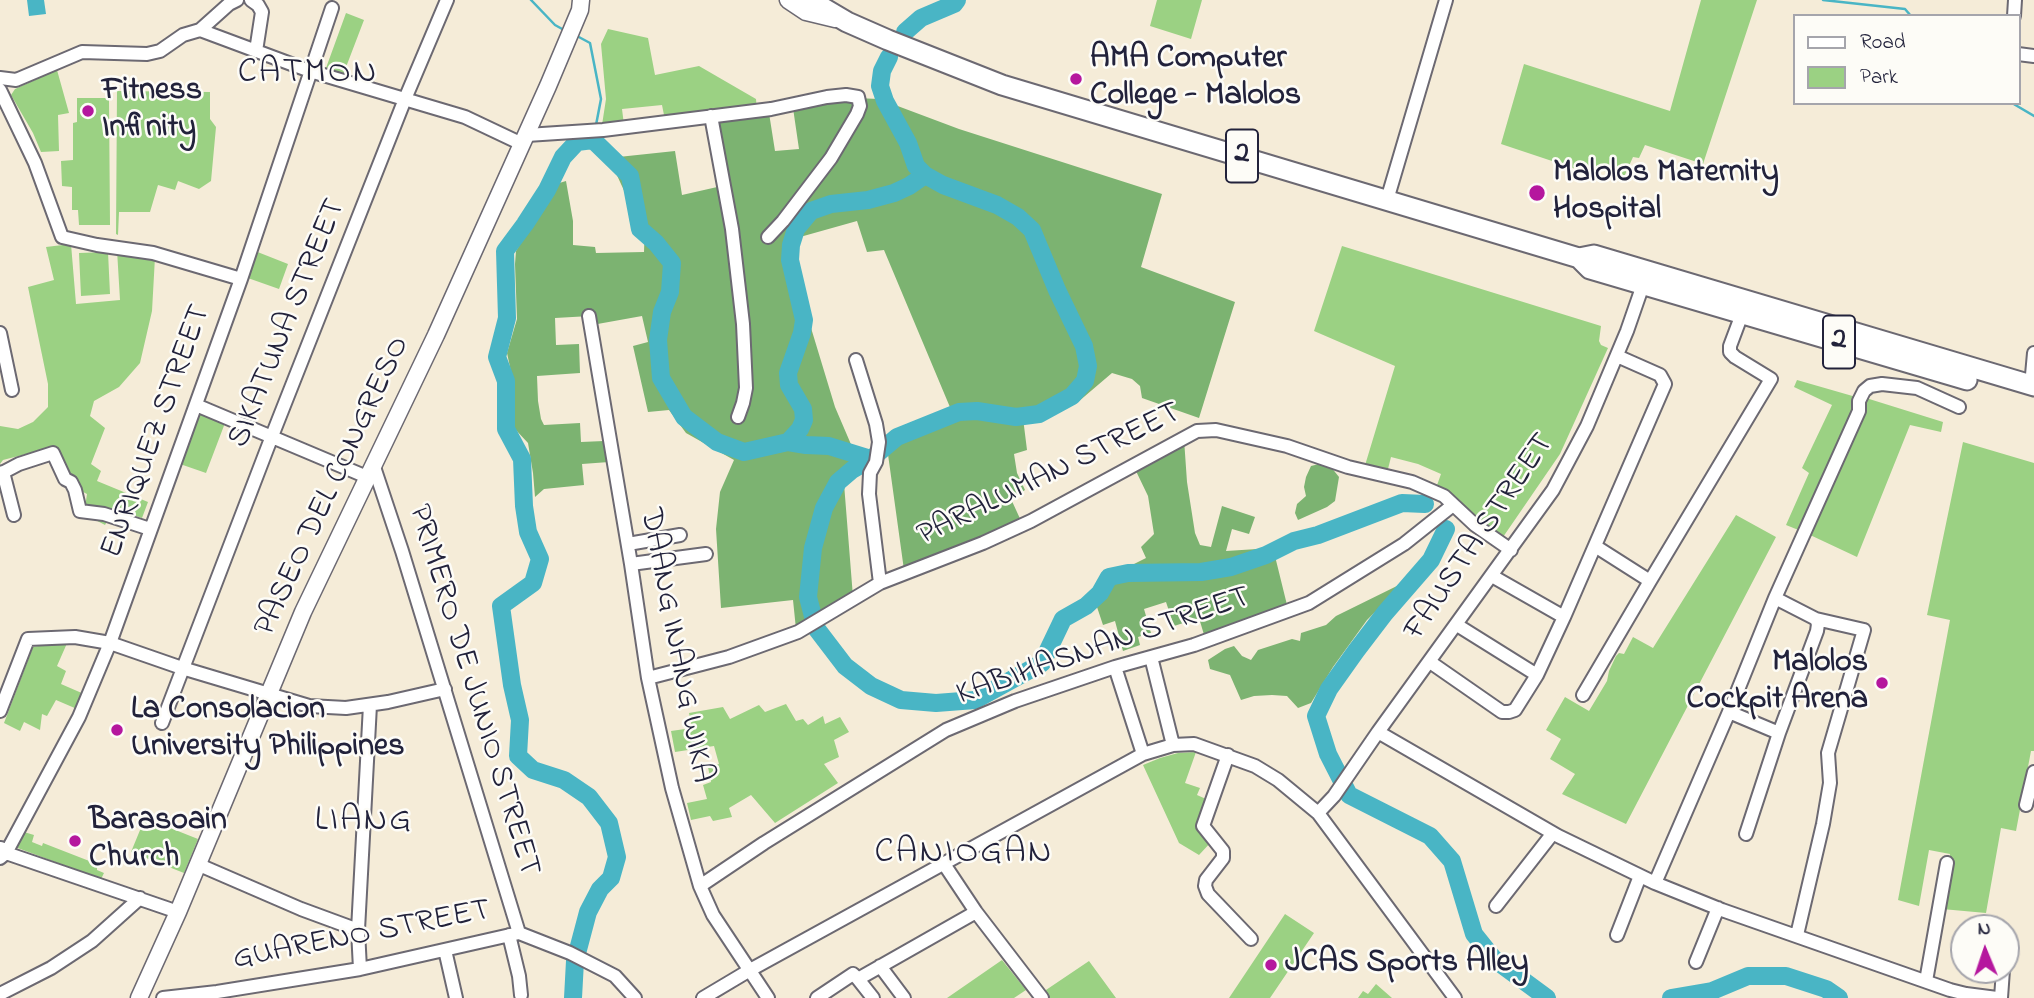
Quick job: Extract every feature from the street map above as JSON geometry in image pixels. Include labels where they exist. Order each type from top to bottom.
[{"type":"highway","name":"2","points":[[810,0],[847,22],[1002,85],[1579,258],[1590,269],[1645,278],[2033,391]]},
{"type":"highway","name":"2","points":[[1645,278],[1742,314],[1801,324]]},
{"type":"main road","name":"PASEO DEL CONGRESO","points":[[139,998],[178,912],[303,612],[436,335],[570,33],[581,0]]},
{"type":"main road","points":[[788,0],[806,12],[847,22]]},
{"type":"main road","points":[[824,0],[847,22]]},
{"type":"street","points":[[237,0],[200,30],[183,35],[160,51],[147,54],[82,52],[16,80],[0,78],[0,90],[35,163],[62,237],[153,253],[241,279]]},
{"type":"street","points":[[251,0],[262,12],[256,51]]},
{"type":"street","name":"SIKATUNA STREET","points":[[162,723],[272,436],[405,99],[447,0]]},
{"type":"street","points":[[1387,200],[1446,0]]},
{"type":"street","name":"ENRIQUEZ STREET","points":[[2,852],[79,717],[110,643],[241,279],[332,8]]},
{"type":"street","points":[[200,30],[310,71],[465,117],[524,139],[771,109],[827,97],[858,97],[860,106],[857,114],[831,158],[768,237]]},
{"type":"street","points":[[711,116],[732,229],[743,324],[747,387],[738,416]]},
{"type":"street","name":"FAUSTA STREET","points":[[1318,813],[1334,796],[1553,490],[1587,426],[1617,356],[1645,278]]},
{"type":"street","points":[[1583,695],[1771,379],[1735,358],[1730,352],[1742,314]]},
{"type":"street","name":"DAANG INANG WIKA","points":[[589,316],[648,678],[672,788],[700,886],[713,915],[768,998]]},
{"type":"street","points":[[0,333],[12,390]]},
{"type":"street","points":[[2033,391],[2034,353]]},
{"type":"street","points":[[1430,662],[1502,712],[1515,710],[1537,675],[1665,384],[1660,375],[1617,356]]},
{"type":"street","points":[[856,360],[879,442],[876,462],[870,473],[869,494],[880,583]]},
{"type":"street","points":[[1655,883],[1775,598],[1859,411],[1859,401],[1864,391],[1870,386],[1882,384],[1917,388],[1959,407]]},
{"type":"street","points":[[196,405],[370,471]]},
{"type":"street","name":"PARALUMAN STREET","points":[[648,678],[729,657],[798,632],[880,583],[1031,521],[1197,431],[1216,430],[1287,446],[1348,467],[1412,482],[1444,496],[1475,525],[1511,550]]},
{"type":"street","points":[[14,514],[1,473],[53,453],[65,479],[72,482],[80,511],[104,514],[149,529]]},
{"type":"street","name":"PRIMERO DE JUNIO STREET","points":[[370,471],[445,690],[514,934],[521,995]]},
{"type":"street","name":"KABIHASNAN STREET","points":[[700,886],[896,759],[946,730],[1015,701],[1115,667],[1194,645],[1310,603],[1404,544],[1453,505]]},
{"type":"street","points":[[628,544],[680,535]]},
{"type":"street","points":[[1595,546],[1650,580]]},
{"type":"street","points":[[631,564],[706,554]]},
{"type":"street","points":[[1492,576],[1564,617]]},
{"type":"street","points":[[1775,598],[1816,619],[1864,630],[1828,752],[1830,783],[1797,935]]},
{"type":"street","points":[[1746,834],[1779,733],[1817,631],[1816,619]]},
{"type":"street","points":[[1457,625],[1537,675]]},
{"type":"street","points":[[0,711],[28,639],[75,637],[110,643],[182,668],[309,706],[346,708],[445,690]]},
{"type":"street","points":[[1151,657],[1173,745]]},
{"type":"street","points":[[1115,667],[1143,754]]},
{"type":"street","points":[[360,969],[358,930],[370,705]]},
{"type":"street","points":[[1729,712],[1779,733]]},
{"type":"street","points":[[1378,732],[1553,833],[1655,883],[1926,981],[1966,994],[1999,998]]},
{"type":"street","points":[[703,998],[1143,754],[1173,745],[1194,744],[1255,766],[1278,780],[1318,813],[1455,998]]},
{"type":"street","points":[[1228,755],[1203,826],[1223,851],[1223,858],[1206,880],[1205,886],[1208,894],[1251,939]]},
{"type":"street","points":[[2026,805],[2034,772]]},
{"type":"street","points":[[1496,906],[1553,833]]},
{"type":"street","points":[[2,852],[178,912]]},
{"type":"street","points":[[1926,981],[1947,863]]},
{"type":"street","points":[[197,864],[301,909],[358,930]]},
{"type":"street","points":[[944,864],[976,912],[1042,998]]},
{"type":"street","points":[[1617,935],[1640,876]]},
{"type":"street","points":[[0,994],[51,968],[92,941],[140,898]]},
{"type":"street","points":[[1696,962],[1718,908]]},
{"type":"street","points":[[858,979],[976,912]]},
{"type":"street","name":"GUARENO STREET","points":[[163,998],[360,969],[514,934],[570,953],[615,976],[635,998]]},
{"type":"street","points":[[445,950],[456,998]]},
{"type":"street","points":[[880,966],[904,998]]},
{"type":"street","points":[[817,998],[853,974],[873,998]]},
{"type":"green space","points":[[1157,0],[1202,0],[1191,39],[1150,26]]},
{"type":"green space","points":[[1701,0],[1757,0],[1703,164],[1645,145],[1639,158],[1633,157],[1624,177],[1587,166],[1585,172],[1501,144],[1524,64],[1670,111]]},
{"type":"green space","points":[[346,13],[364,20],[343,75],[326,68]]},
{"type":"green space","points":[[608,29],[648,38],[655,75],[699,66],[756,99],[757,111],[665,120],[662,105],[622,109],[624,125],[602,125],[606,99],[601,44]]},
{"type":"green space","points":[[57,70],[69,113],[58,115],[59,151],[41,152],[11,95],[15,89]]},
{"type":"green space","points":[[117,91],[210,92],[210,119],[216,127],[211,181],[199,189],[178,181],[175,190],[158,185],[150,212],[119,212],[118,235],[116,234]]},
{"type":"green space","points":[[77,98],[109,98],[110,225],[79,225],[78,210],[72,210],[72,187],[62,186],[61,161],[73,160],[73,123],[77,122]]},
{"type":"green space","points":[[855,98],[879,99],[959,129],[1162,194],[1141,267],[1235,302],[1199,418],[1142,398],[1140,386],[1132,379],[1112,373],[1078,402],[1023,418],[1027,450],[1014,454],[1017,473],[1025,490],[1011,499],[1022,523],[904,570],[886,440],[952,412],[884,250],[867,252],[857,221],[800,237],[796,250],[797,269],[808,318],[835,407],[859,463],[843,471],[853,597],[796,629],[793,600],[721,608],[716,529],[720,492],[734,460],[686,433],[669,410],[648,412],[633,346],[648,342],[642,316],[592,325],[590,316],[555,318],[556,345],[579,344],[580,373],[537,376],[541,419],[544,425],[580,423],[581,442],[604,441],[609,462],[582,464],[584,485],[544,489],[535,497],[528,443],[514,428],[513,381],[507,353],[517,319],[516,251],[556,184],[566,181],[573,221],[573,245],[595,247],[596,253],[644,252],[645,222],[630,222],[627,197],[609,158],[675,151],[682,195],[726,185],[715,126],[719,119],[769,113],[775,151],[799,149],[793,108]]},
{"type":"green space","points":[[71,244],[76,304],[120,300],[117,250],[155,257],[152,311],[140,363],[119,387],[94,401],[90,416],[105,428],[91,464],[101,471],[97,481],[148,502],[142,518],[114,509],[105,525],[84,514],[87,494],[64,482],[53,447],[3,460],[0,464],[0,426],[18,429],[33,422],[48,407],[48,384],[28,287],[54,280],[46,247]]},
{"type":"green space","points":[[1342,246],[1601,326],[1599,341],[1608,348],[1560,454],[1501,540],[1436,488],[1441,474],[1391,457],[1386,477],[1363,472],[1395,366],[1314,331]]},
{"type":"green space","points":[[255,251],[288,264],[279,289],[245,277]]},
{"type":"green space","points":[[108,252],[110,294],[81,296],[79,253]]},
{"type":"green space","points":[[1797,380],[1856,397],[1856,410],[1806,533],[1786,525],[1809,473],[1802,468],[1832,405],[1794,387]]},
{"type":"green space","points":[[1866,398],[1943,422],[1941,432],[1910,425],[1857,557],[1808,534]]},
{"type":"green space","points":[[198,414],[225,423],[206,473],[180,464]]},
{"type":"green space","points":[[1184,439],[1187,482],[1195,533],[1200,545],[1211,547],[1222,506],[1255,517],[1249,534],[1232,529],[1226,551],[1273,548],[1288,609],[1205,638],[1199,618],[1174,626],[1166,602],[1144,609],[1151,633],[1138,637],[1140,645],[1123,651],[1115,621],[1103,625],[1095,601],[1110,579],[1146,558],[1141,547],[1154,534],[1148,496],[1135,469]]},
{"type":"green space","points":[[1963,442],[2034,463],[2034,751],[2031,751],[2016,831],[2001,828],[1986,913],[1942,909],[1950,854],[1929,850],[1919,906],[1898,900],[1950,620],[1927,615]]},
{"type":"green space","points":[[1319,464],[1331,467],[1339,477],[1335,501],[1298,520],[1295,513],[1297,504],[1306,496],[1306,477],[1311,466]]},
{"type":"green space","points":[[1736,515],[1776,537],[1626,824],[1562,794],[1575,774],[1550,759],[1561,739],[1546,730],[1565,697],[1589,711],[1607,681],[1616,656],[1619,653],[1624,654],[1633,637],[1653,648]]},
{"type":"green space","points":[[1405,582],[1367,620],[1311,703],[1298,708],[1287,696],[1272,695],[1241,700],[1230,675],[1210,669],[1208,660],[1225,649],[1234,646],[1242,656],[1251,660],[1258,650],[1292,639],[1300,641],[1301,633],[1326,625],[1336,616]]},
{"type":"green space","points":[[68,641],[57,666],[66,671],[61,684],[84,694],[77,709],[56,700],[47,716],[42,714],[40,730],[24,722],[20,731],[4,723],[33,647]]},
{"type":"green space","points":[[786,704],[796,721],[803,719],[808,725],[823,716],[825,724],[840,717],[849,732],[834,740],[839,757],[824,764],[838,783],[775,823],[751,795],[729,808],[732,817],[713,821],[710,816],[691,820],[687,803],[707,799],[703,785],[711,782],[708,767],[719,764],[714,746],[675,752],[671,731],[692,728],[689,713],[723,707],[730,719],[759,705],[765,712]]},
{"type":"green space","points":[[1196,752],[1185,783],[1200,788],[1197,795],[1215,803],[1202,828],[1212,841],[1199,855],[1179,843],[1143,765],[1178,753]]},
{"type":"green space","points":[[145,818],[198,839],[184,873],[131,852]]},
{"type":"green space","points":[[24,832],[34,835],[32,842],[42,846],[43,843],[97,864],[97,870],[104,873],[101,879],[15,847]]},
{"type":"green space","name":"JCAS Sports Alley","points":[[1285,914],[1314,933],[1270,998],[1229,998]]},
{"type":"green space","points":[[1002,960],[1026,990],[1014,998],[947,998]]},
{"type":"green space","points":[[1089,961],[1116,998],[1048,998],[1043,992]]},
{"type":"green space","points":[[1376,984],[1392,998],[1358,998],[1363,991],[1368,994]]},
{"type":"water","points":[[27,0],[44,0],[46,14],[29,16]]},
{"type":"waterway","points":[[531,0],[555,25],[564,30]]},
{"type":"waterway","points":[[905,32],[921,18],[954,4],[957,0]]},
{"type":"waterway","points":[[1823,0],[1905,9],[1909,14]]},
{"type":"waterway","points":[[577,36],[590,43],[601,99],[596,125]]},
{"type":"waterway","points":[[871,459],[897,437],[959,412],[977,411],[1016,417],[1039,414],[1072,396],[1085,381],[1088,366],[1084,346],[1032,230],[1018,217],[997,205],[943,185],[925,175],[916,166],[908,143],[885,101],[880,86],[882,71],[889,57]]},
{"type":"waterway","points":[[2015,105],[2034,116]]},
{"type":"waterway","points":[[573,998],[575,961],[588,912],[600,889],[611,878],[617,857],[609,823],[589,797],[564,780],[533,770],[518,756],[520,720],[512,685],[501,606],[533,583],[540,559],[528,532],[522,459],[506,429],[506,381],[497,357],[507,318],[505,251],[547,190],[563,157],[577,142],[593,140],[630,176],[640,229],[672,263],[670,292],[662,312],[658,340],[661,378],[684,417],[717,442],[744,452],[788,442],[829,446],[871,459],[838,482],[824,508],[813,548],[808,597],[816,628],[845,666],[871,686],[901,700],[936,703],[975,700],[1042,663],[1063,619],[1086,606],[1100,593],[1109,577],[1128,573],[1201,572],[1231,567],[1266,555],[1294,541],[1318,535],[1402,503],[1425,504]]},
{"type":"waterway","points":[[788,442],[804,420],[803,409],[789,385],[788,373],[804,320],[790,260],[796,229],[811,211],[831,204],[868,200],[894,193],[925,175]]},
{"type":"waterway","points":[[1446,529],[1431,560],[1356,651],[1329,689],[1316,716],[1328,754],[1349,795],[1430,836],[1452,861],[1474,934],[1494,959],[1547,998]]},
{"type":"waterway","points":[[1671,998],[1712,991],[1748,976],[1786,976],[1826,989],[1839,998]]},
{"type":"place","name":"AMA Computer College - Malolos","points":[[1076,79]]},
{"type":"place","name":"Fitness Infinity","points":[[88,111]]},
{"type":"place","name":"Malolos Maternity Hospital","points":[[1537,193]]},
{"type":"place","name":"Malolos Cockpit Arena","points":[[1882,683]]},
{"type":"place","name":"La Consolacion University Philippines","points":[[117,730]]},
{"type":"place","name":"Barasoain Church","points":[[75,841]]},
{"type":"place","name":"JCAS Sports Alley","points":[[1271,965]]},
{"type":"district","name":"CATMON","points":[[308,75]]},
{"type":"district","name":"LIANG","points":[[364,823]]},
{"type":"district","name":"CANIOGAN","points":[[964,855]]}]
